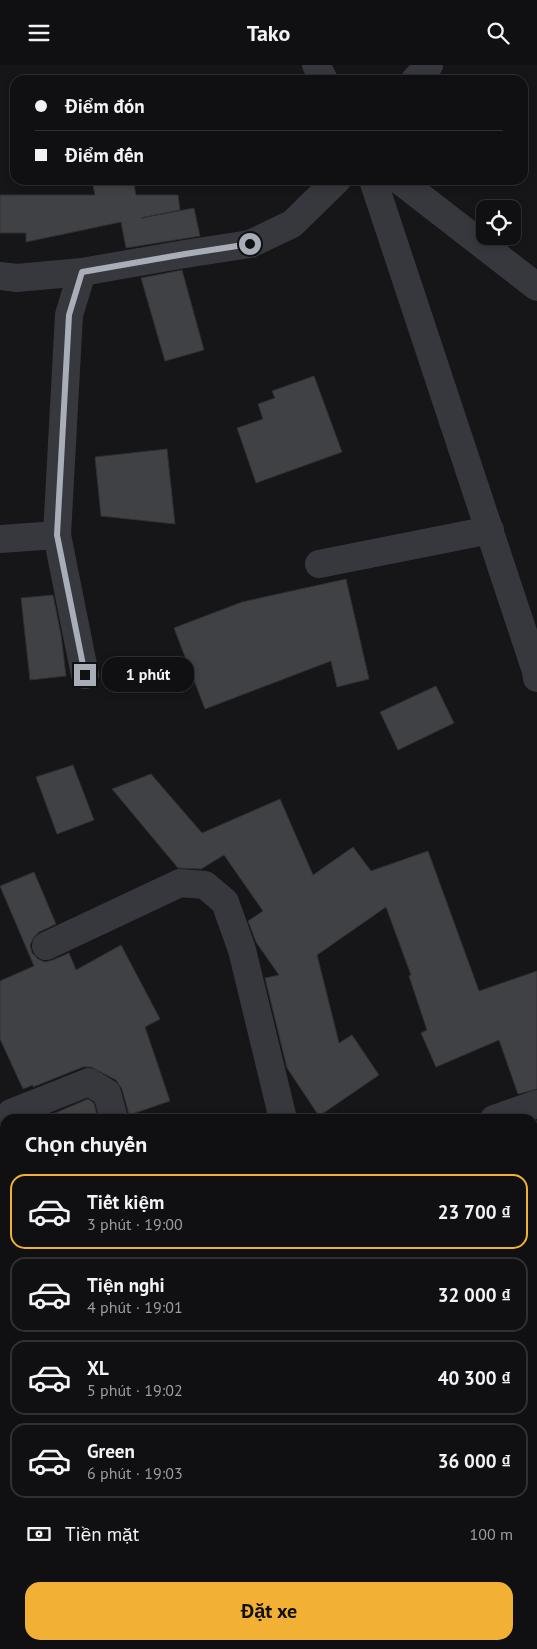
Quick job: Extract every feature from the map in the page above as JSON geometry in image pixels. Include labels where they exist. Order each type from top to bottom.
[{"type":"street","points":[[420,75],[429,65]]},
{"type":"street","points":[[0,276],[17,279],[82,272],[250,244],[292,224],[332,185]]},
{"type":"street","points":[[375,185],[537,678]]},
{"type":"street","points":[[405,185],[537,287]]},
{"type":"street","points":[[82,272],[69,315],[57,535],[85,675]]},
{"type":"street","points":[[319,564],[490,531]]},
{"type":"street","points":[[0,539],[57,535]]},
{"type":"street","points":[[46,946],[180,883],[205,885],[225,902],[242,950],[282,1114]]},
{"type":"street","points":[[11,1113],[89,1082],[107,1093],[113,1114]]},
{"type":"street","points":[[508,1114],[537,1104]]},
{"type":"building","points":[[93,185],[134,185],[136,195],[178,195],[180,210],[141,218],[194,208],[200,236],[126,248],[121,222],[26,242],[26,233],[0,233],[0,195],[95,195]]},
{"type":"building","points":[[182,270],[204,350],[165,361],[141,278]]},
{"type":"building","points":[[314,376],[342,452],[256,483],[237,428],[263,419],[258,404],[275,398],[272,391]]},
{"type":"building","points":[[167,449],[175,524],[101,516],[95,457]]},
{"type":"building","points":[[346,579],[369,679],[337,687],[331,661],[205,709],[174,628],[242,602]]},
{"type":"building","points":[[53,595],[61,635],[66,676],[30,680],[21,598]]},
{"type":"building","points":[[436,686],[454,723],[398,750],[380,712]]},
{"type":"building","points":[[73,765],[94,820],[57,834],[36,777]]},
{"type":"building","points":[[151,774],[202,833],[280,799],[313,875],[353,847],[371,871],[428,851],[479,991],[537,971],[537,1089],[518,1094],[499,1040],[436,1067],[421,1033],[427,1030],[409,976],[411,975],[386,907],[317,955],[339,1043],[352,1035],[379,1075],[322,1114],[318,1114],[287,1068],[265,978],[279,975],[256,942],[248,921],[263,911],[224,855],[201,869],[178,868],[112,789]]},
{"type":"building","points":[[34,872],[56,924],[39,932],[34,937],[30,945],[32,953],[38,959],[45,962],[69,953],[76,970],[121,945],[160,1019],[145,1027],[170,1101],[129,1114],[122,1089],[116,1080],[91,1067],[83,1067],[33,1087],[33,1085],[23,1089],[0,1039],[0,981],[34,966],[0,886]]},
{"type":"building","points":[[88,1099],[94,1103],[97,1114],[53,1114]]},
{"type":"route","points":[[85,675],[57,535],[69,315],[82,272],[250,244]]}]
